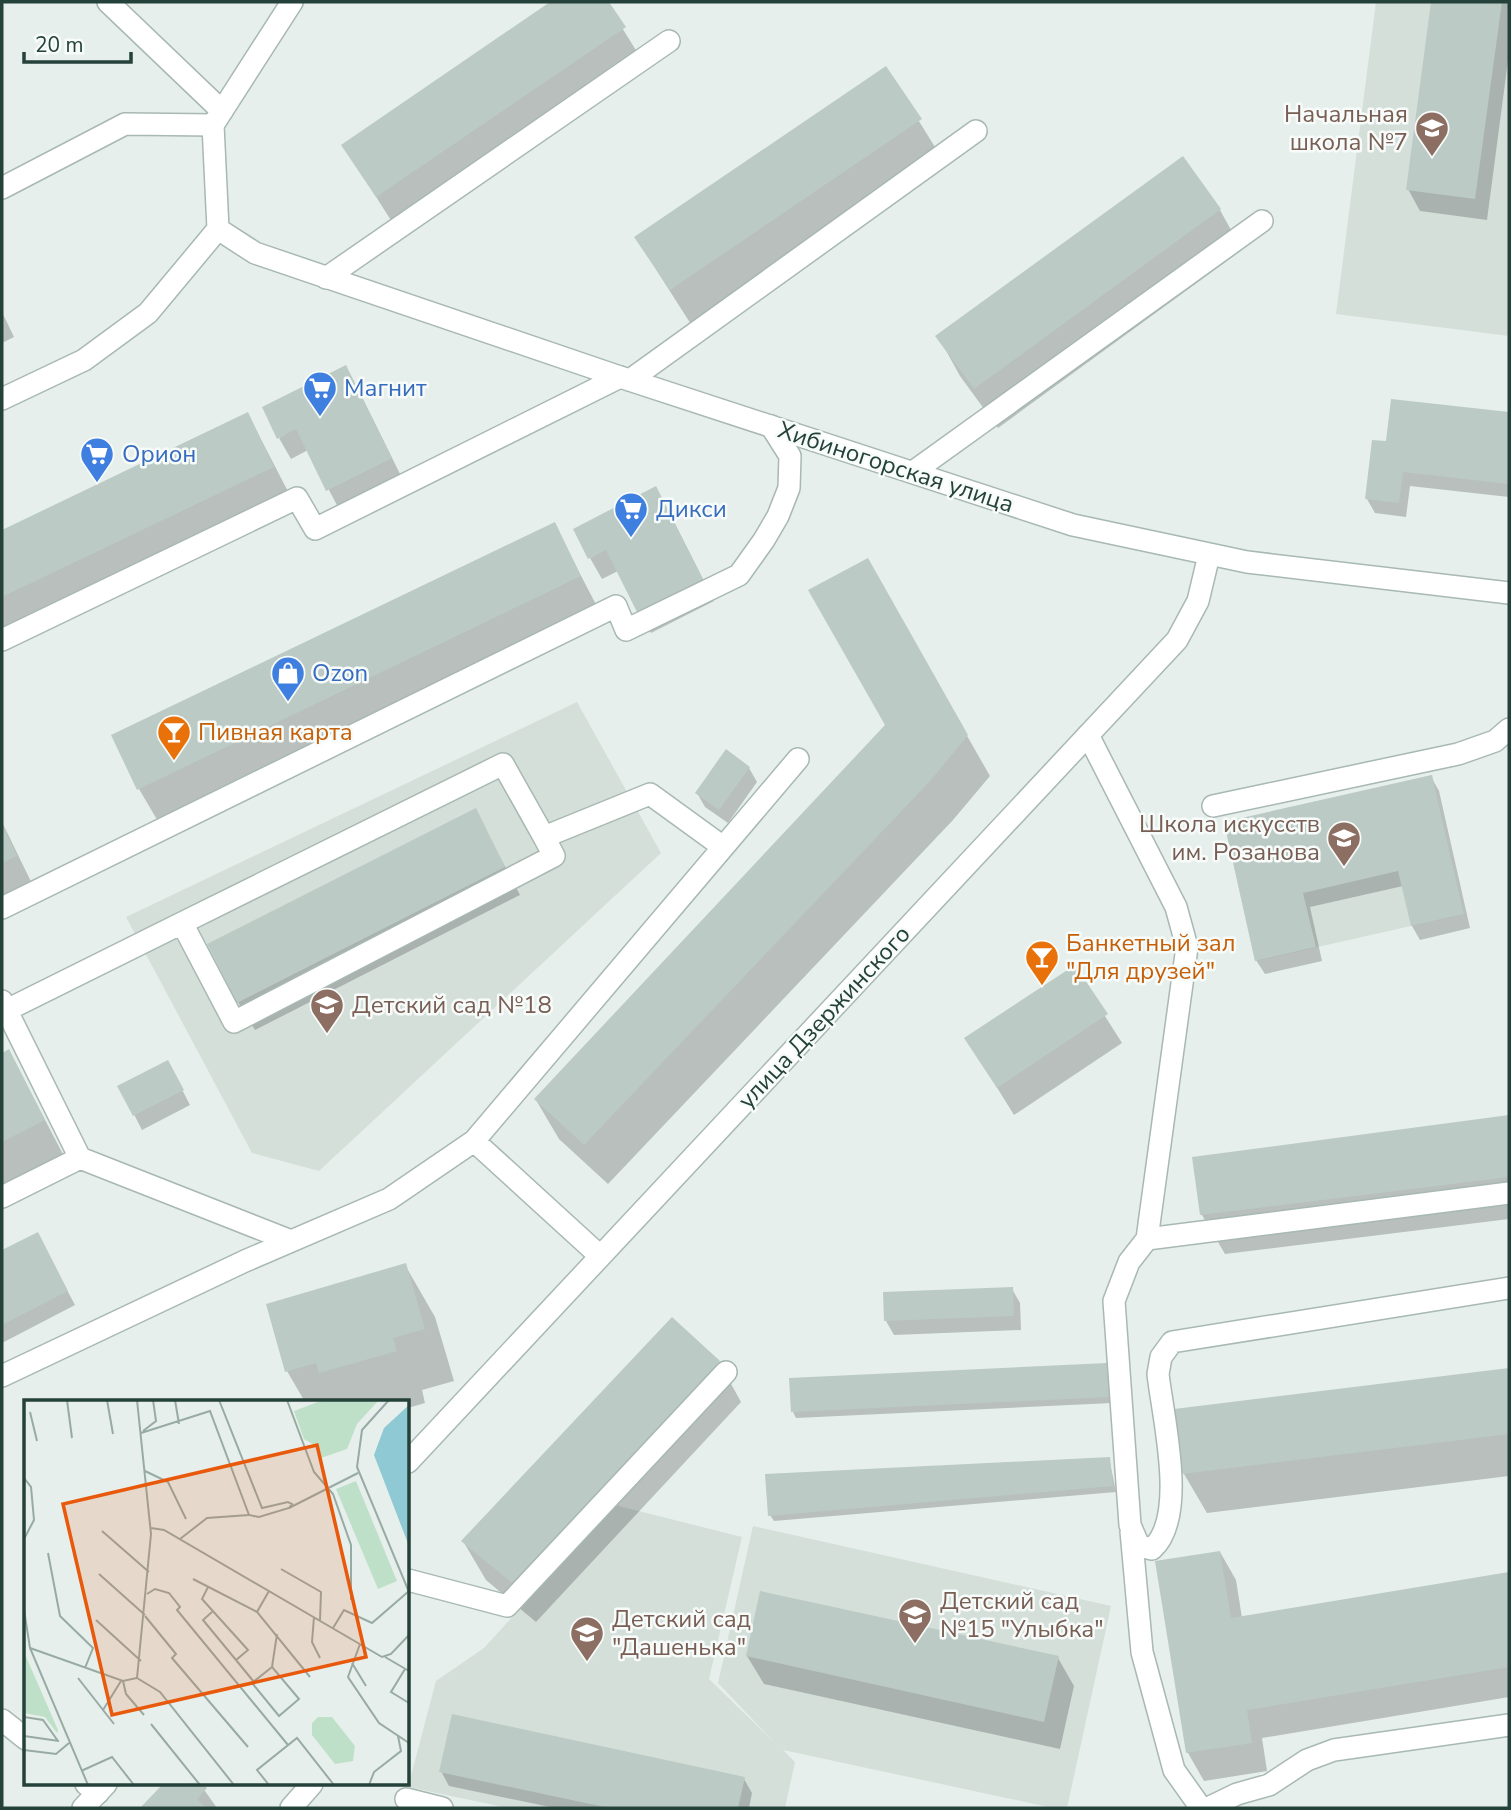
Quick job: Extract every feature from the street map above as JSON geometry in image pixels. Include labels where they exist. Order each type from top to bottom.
[{"type":"street","points":[[108,2],[218,118]]},
{"type":"street","points":[[2,399],[84,360],[148,313],[218,229],[218,118],[292,2]]},
{"type":"street","points":[[326,278],[668,41]]},
{"type":"street","points":[[2,188],[125,124],[218,118]]},
{"type":"street","points":[[2,639],[297,498],[315,529],[625,379],[976,131]]},
{"type":"street","points":[[913,472],[1262,221]]},
{"type":"street","name":"Хибиногорская улица","points":[[218,229],[255,253],[299,269],[1073,525],[1247,562],[1509,593]]},
{"type":"street","points":[[2,908],[615,606],[626,630],[739,575],[778,516],[789,488],[790,456],[771,426]]},
{"type":"street","name":"улица Дзержинского","points":[[410,1460],[1177,640],[1198,601],[1209,555]]},
{"type":"street","points":[[1213,806],[1458,754],[1495,741],[1509,729]]},
{"type":"street","points":[[1088,735],[1176,907],[1187,947],[1147,1239],[1129,1262],[1114,1301],[1142,1653],[1174,1770],[1201,1808]]},
{"type":"street","points":[[2,1376],[291,1241],[389,1199],[474,1141],[798,759]]},
{"type":"street","points":[[182,923],[234,1022],[554,856],[503,764],[182,923],[4,1006],[80,1158],[291,1241]]},
{"type":"street","points":[[544,837],[650,794],[723,847]]},
{"type":"street","points":[[474,1141],[600,1256]]},
{"type":"street","points":[[2,1197],[80,1158]]},
{"type":"street","points":[[1147,1239],[1509,1193]]},
{"type":"street","points":[[1130,1525],[1139,1546],[1152,1549],[1162,1540],[1168,1522],[1172,1501],[1158,1374],[1161,1357],[1172,1342],[1509,1288]]},
{"type":"street","points":[[410,1581],[507,1606],[726,1372]]},
{"type":"street","points":[[2,1720],[24,1737]]},
{"type":"street","points":[[1208,1808],[1237,1794],[1269,1785],[1307,1760],[1334,1750],[1509,1725]]},
{"type":"street","points":[[291,1808],[310,1786]]},
{"type":"street","points":[[83,1808],[96,1787]]},
{"type":"street","points":[[406,1799],[442,1808]]},
{"type":"shaded area","name":"Начальная школа №7","points":[[1376,2],[1509,2],[1509,336],[1336,314]]},
{"type":"shaded area","name":"Детский сад №18","points":[[577,702],[661,853],[319,1171],[252,1153],[126,917]]},
{"type":"shaded area","name":"Школа искусств им. Розанова","points":[[1432,775],[1464,914],[1255,961],[1224,822]]},
{"type":"shaded area","points":[[615,1505],[742,1537],[709,1679],[774,1742],[718,1683],[753,1526],[1111,1606],[1067,1808],[1053,1808],[783,1750],[795,1762],[785,1808],[508,1808],[408,1787],[436,1681],[484,1648]]},
{"type":"building","points":[[550,2],[609,2],[626,27],[376,197],[341,145]]},
{"type":"building","points":[[1431,2],[1502,2],[1475,199],[1406,190]]},
{"type":"building","points":[[886,66],[922,119],[670,290],[634,237]]},
{"type":"building","points":[[1183,156],[1221,209],[974,389],[935,336]]},
{"type":"building","name":"Магнит","points":[[346,365],[392,458],[326,491],[296,429],[277,439],[262,407]]},
{"type":"building","points":[[1391,399],[1509,412],[1509,484],[1403,472],[1399,503],[1365,499],[1372,440],[1386,441]]},
{"type":"building","points":[[248,412],[274,467],[2,597],[2,530]]},
{"type":"building","name":"Дикси","points":[[656,486],[703,579],[637,612],[606,550],[588,559],[573,529]]},
{"type":"building","points":[[555,522],[581,576],[137,790],[111,735]]},
{"type":"building","points":[[868,558],[968,735],[931,780],[584,1145],[534,1099],[885,725],[808,590]]},
{"type":"building","points":[[726,749],[750,767],[719,810],[695,793]]},
{"type":"building","name":"Школа искусств им. Розанова","points":[[1432,775],[1464,914],[1411,926],[1398,871],[1303,893],[1316,947],[1255,961],[1224,822]]},
{"type":"building","points":[[476,808],[505,867],[237,1003],[207,944]]},
{"type":"building","points":[[2,824],[17,856],[2,863]]},
{"type":"building","points":[[1075,965],[1108,1014],[997,1088],[964,1038]]},
{"type":"building","points":[[9,1049],[45,1120],[2,1142],[2,1053]]},
{"type":"building","points":[[168,1060],[184,1090],[133,1116],[117,1086]]},
{"type":"building","points":[[1509,1115],[1509,1177],[1200,1215],[1192,1157]]},
{"type":"building","points":[[38,1232],[68,1291],[2,1325],[2,1250]]},
{"type":"building","points":[[406,1263],[425,1329],[393,1338],[397,1351],[319,1373],[316,1363],[285,1372],[266,1304]]},
{"type":"building","points":[[1013,1287],[1014,1316],[884,1321],[883,1292]]},
{"type":"building","points":[[672,1317],[720,1361],[512,1583],[461,1541]]},
{"type":"building","points":[[1107,1363],[1109,1397],[791,1412],[789,1378]]},
{"type":"building","points":[[1509,1368],[1509,1434],[1182,1474],[1174,1409]]},
{"type":"building","points":[[1110,1457],[1113,1486],[768,1516],[765,1474]]},
{"type":"building","points":[[1220,1551],[1231,1618],[1509,1572],[1509,1667],[1247,1710],[1252,1743],[1186,1753],[1155,1561]]},
{"type":"building","points":[[760,1591],[1059,1656],[1044,1722],[746,1656]]},
{"type":"building","points":[[452,1714],[745,1777],[738,1808],[609,1808],[439,1772]]},
{"type":"building","points":[[161,1786],[207,1788],[197,1799],[206,1808],[140,1808]]},
{"type":"place","name":"Начальная школа №7","points":[[1432,158]]},
{"type":"place","name":"Магнит","points":[[320,418]]},
{"type":"place","name":"Орион","points":[[97,484]]},
{"type":"place","name":"Дикси","points":[[631,539]]},
{"type":"place","name":"Ozon","points":[[288,703]]},
{"type":"place","name":"Пивная карта","points":[[174,762]]},
{"type":"place","name":"Школа искусств им. Розанова","points":[[1344,868]]},
{"type":"place","name":"Банкетный зал \"Для друзей\"","points":[[1042,987]]},
{"type":"place","name":"Детский сад №18","points":[[327,1035]]},
{"type":"place","name":"Детский сад №15 \"Улыбка\"","points":[[915,1645]]},
{"type":"place","name":"Детский сад \"Дашенька\"","points":[[587,1663]]}]
